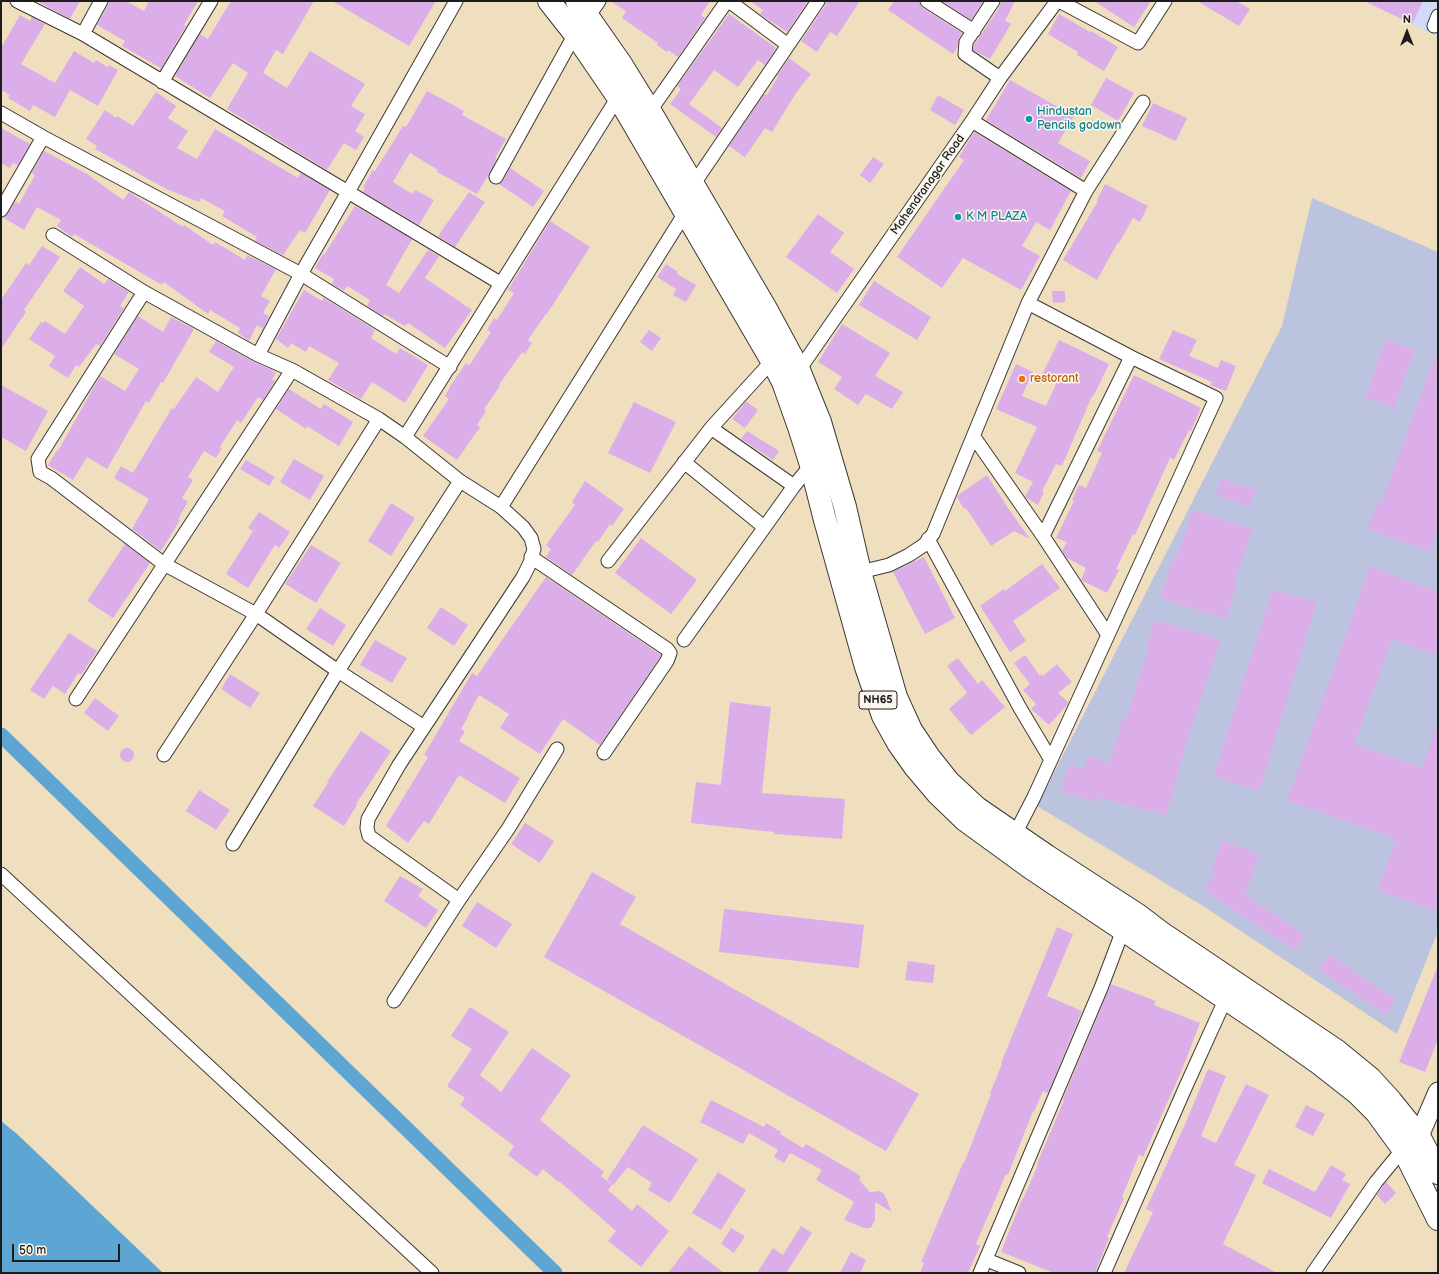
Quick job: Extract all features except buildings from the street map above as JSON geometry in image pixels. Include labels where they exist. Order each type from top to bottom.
[{"type":"highway","name":"NH65","points":[[549,1],[575,34],[618,97],[783,382],[811,465],[866,667],[884,716],[898,743],[915,768],[937,793],[965,820],[1031,868],[1226,998],[1320,1064],[1357,1093],[1411,1143],[1438,1173]]},
{"type":"highway","name":"NH65","points":[[588,6],[765,307],[799,370],[824,436],[845,507],[860,572],[896,697],[911,730],[929,757],[949,782],[978,808],[1337,1051],[1370,1078],[1391,1101],[1411,1143],[1438,1219]]},
{"type":"street","points":[[17,1],[82,34],[500,283]]},
{"type":"street","points":[[82,34],[101,1]]},
{"type":"street","points":[[162,82],[211,1]]},
{"type":"street","points":[[258,355],[301,274],[456,1]]},
{"type":"street","points":[[650,111],[728,1],[788,45]]},
{"type":"street","points":[[693,185],[818,1]]},
{"type":"street","points":[[926,1],[974,31]]},
{"type":"street","points":[[993,1],[966,42],[965,54],[1000,78]]},
{"type":"street","points":[[1058,1],[1138,43],[1165,1]]},
{"type":"street","name":"Mahendranagar Road","points":[[799,370],[972,121],[1000,78],[1058,1]]},
{"type":"street","points":[[496,178],[575,34]]},
{"type":"street","points":[[405,437],[450,367],[500,283],[618,97]]},
{"type":"street","points":[[860,572],[889,565],[924,545],[933,534],[1028,303],[1086,191],[1143,102]]},
{"type":"street","points":[[1,113],[43,137],[301,274],[450,367]]},
{"type":"street","points":[[972,121],[1086,191]]},
{"type":"street","points":[[1,210],[43,137]]},
{"type":"street","points":[[501,507],[685,213]]},
{"type":"street","points":[[53,235],[144,292],[258,355],[292,370],[379,419],[405,437],[460,481],[501,507],[523,527],[531,538],[534,549],[523,577],[440,705],[424,727],[372,810],[368,819],[367,828],[369,836],[459,900]]},
{"type":"street","points":[[144,292],[38,459],[40,472],[164,564],[256,614],[338,672],[424,727]]},
{"type":"street","points":[[1015,834],[1034,798],[1216,398],[1130,357],[1028,303]]},
{"type":"street","points":[[1042,536],[1130,357]]},
{"type":"street","points":[[608,561],[711,428],[772,361]]},
{"type":"street","points":[[76,699],[292,370]]},
{"type":"street","points":[[164,756],[379,419]]},
{"type":"street","points":[[711,428],[794,486]]},
{"type":"street","points":[[974,437],[1108,636]]},
{"type":"street","points":[[684,462],[764,527]]},
{"type":"street","points":[[684,640],[764,527],[811,465]]},
{"type":"street","points":[[233,844],[338,672],[460,481]]},
{"type":"street","points":[[928,539],[1020,708],[1051,760]]},
{"type":"street","points":[[532,557],[667,649],[670,654],[667,661],[604,753]]},
{"type":"street","points":[[394,1001],[459,900],[508,829],[557,748]]},
{"type":"street","points":[[1,874],[432,1273]]},
{"type":"street","points":[[980,1273],[987,1260],[1101,988],[1123,930]]},
{"type":"street","points":[[1104,1273],[1176,1107],[1226,998]]},
{"type":"street","points":[[1313,1273],[1376,1182],[1411,1143],[1438,1092]]},
{"type":"street","points":[[987,1260],[1019,1273]]},
{"type":"shaded area","points":[[1366,1],[1438,1],[1438,37]]},
{"type":"shaded area","points":[[1312,198],[1438,252],[1438,931],[1397,1034],[1203,906],[1037,806],[1282,326]]},
{"type":"water","points":[[1,1121],[17,1134],[163,1273],[1,1273]]},
{"type":"waterway","points":[[1,735],[555,1273]]},
{"type":"place","name":"Hindustan Pencils godown","points":[[1029,119]]},
{"type":"place","name":"K M PLAZA","points":[[958,217]]},
{"type":"place","name":"restorant","points":[[1022,379]]}]
